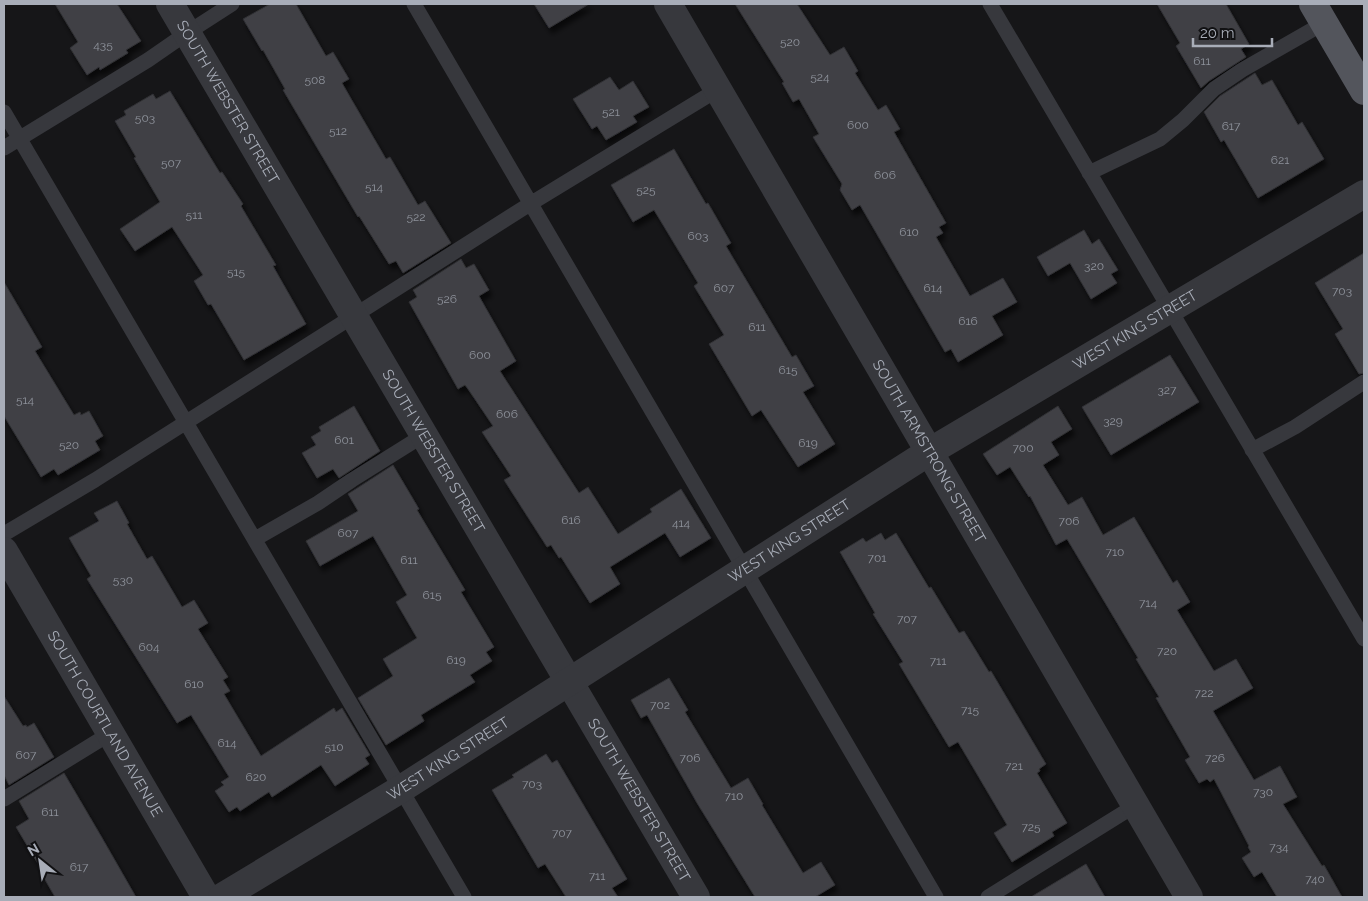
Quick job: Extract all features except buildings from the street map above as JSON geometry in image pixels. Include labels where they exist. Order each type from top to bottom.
[{"type":"main road","points":[[1318,14],[1364,91]]},
{"type":"street","name":"SOUTH WEBSTER STREET","points":[[170,4],[696,897]]},
{"type":"street","name":"SOUTH ARMSTRONG STREET","points":[[668,4],[1189,897]]},
{"type":"street","name":"WEST KING STREET","points":[[222,897],[401,789],[929,452],[1170,311],[1364,194]]},
{"type":"street","name":"SOUTH COURTLAND AVENUE","points":[[4,551],[206,897]]},
{"type":"lane","points":[[4,148],[148,60],[232,4]]},
{"type":"lane","points":[[414,4],[936,897]]},
{"type":"lane","points":[[990,4],[1364,639]]},
{"type":"lane","points":[[1089,173],[1160,139],[1183,120],[1214,89],[1318,14]]},
{"type":"lane","points":[[4,534],[95,480],[186,421],[355,317],[530,204],[717,90]]},
{"type":"lane","points":[[4,112],[464,897]]},
{"type":"lane","points":[[1252,450],[1295,427],[1364,382]]},
{"type":"lane","points":[[255,539],[318,503],[424,435]]},
{"type":"lane","points":[[4,799],[110,733]]},
{"type":"lane","points":[[988,897],[1136,805]]}]
